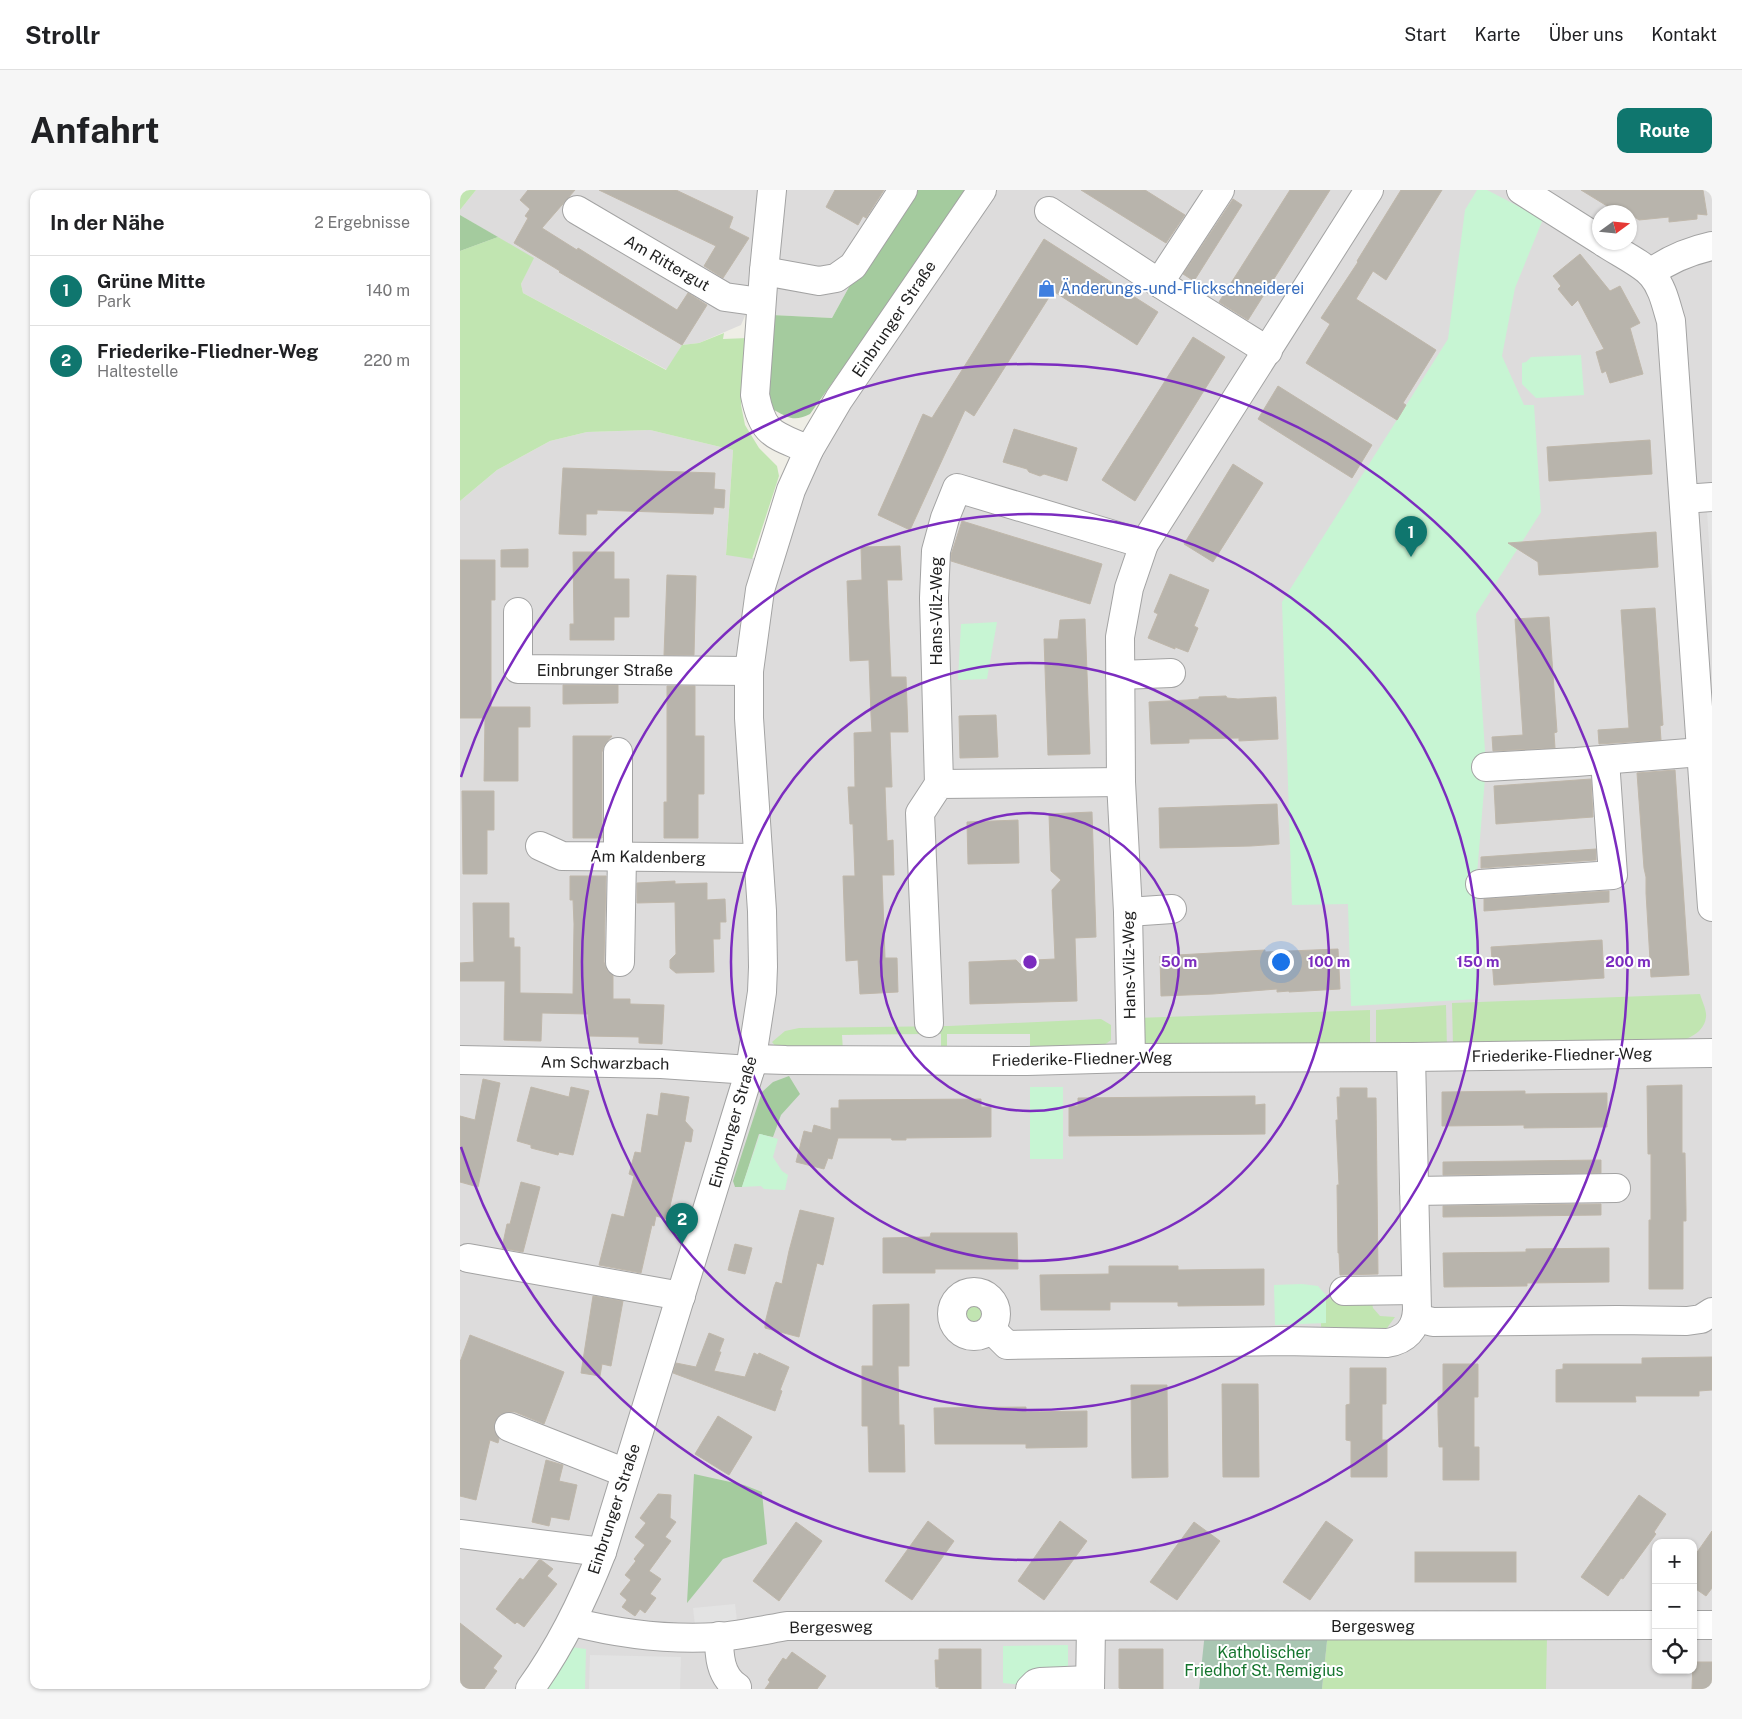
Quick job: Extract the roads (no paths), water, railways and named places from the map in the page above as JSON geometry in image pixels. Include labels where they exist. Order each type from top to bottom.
[{"type":"street","points":[[772,190],[761,302],[755,395],[758,409],[766,428],[809,450]]},
{"type":"street","points":[[764,271],[820,281],[836,278],[853,266],[903,190]]},
{"type":"street","name":"Einbrunger Straße","points":[[530,1689],[556,1651],[572,1622],[602,1552],[751,1064],[762,992],[762,911],[749,718],[749,671],[760,590],[791,490],[809,450],[839,399],[982,190]]},
{"type":"street","points":[[1159,283],[1220,190]]},
{"type":"street","name":"Hans-Vilz-Weg","points":[[1131,1058],[1128,912],[1121,782],[1120,675],[1120,636],[1129,588],[1144,544],[1370,190]]},
{"type":"street","points":[[1521,190],[1592,235]]},
{"type":"street","name":"Am Rittergut","points":[[577,210],[725,297],[761,302]]},
{"type":"street","points":[[1049,212],[1268,352]]},
{"type":"street","points":[[1650,273],[1665,263],[1690,251],[1712,246]]},
{"type":"street","points":[[1615,250],[1650,273],[1658,283],[1671,322],[1705,757],[1712,907]]},
{"type":"street","name":"Hans-Vilz-Weg","points":[[939,784],[934,598],[936,551],[945,518],[957,488],[1144,544]]},
{"type":"street","points":[[1684,499],[1712,497]]},
{"type":"street","name":"Einbrunger Straße","points":[[518,612],[518,669],[749,671]]},
{"type":"street","points":[[1120,675],[1171,673]]},
{"type":"street","points":[[618,752],[620,962]]},
{"type":"street","points":[[1486,767],[1605,760],[1705,757]]},
{"type":"street","points":[[1480,884],[1613,875],[1605,760]]},
{"type":"street","points":[[929,1023],[920,813],[939,784],[1121,782]]},
{"type":"street","name":"Am Kaldenberg","points":[[540,846],[562,856],[758,858]]},
{"type":"street","points":[[1128,912],[1172,910]]},
{"type":"street","name":"Friederike-Fliedner-Weg","points":[[751,1064],[786,1060],[1027,1061],[1131,1058],[1712,1053]]},
{"type":"street","points":[[991,1329],[1007,1345],[1282,1341],[1387,1343],[1401,1340],[1414,1327],[1417,1318],[1411,1057]]},
{"type":"street","name":"Am Schwarzbach","points":[[460,1060],[751,1064]]},
{"type":"street","points":[[1414,1191],[1616,1188]]},
{"type":"street","points":[[468,1258],[681,1296]]},
{"type":"street","points":[[1344,1290],[1416,1290]]},
{"type":"street","points":[[1417,1318],[1433,1322],[1687,1321],[1701,1319],[1712,1312]]},
{"type":"street","points":[[510,1427],[626,1473]]},
{"type":"street","points":[[460,1534],[602,1552]]},
{"type":"street","name":"Bergesweg","points":[[572,1622],[600,1629],[668,1638],[719,1636],[787,1626],[1652,1625]]},
{"type":"street","points":[[1697,1625],[1712,1624]]},
{"type":"street","points":[[1030,1689],[1040,1682],[1090,1685],[1091,1626]]},
{"type":"street","points":[[719,1636],[720,1659],[726,1675],[731,1683],[737,1687]]},
{"type":"place","name":"Änderungs-und-Flickschneiderei","points":[[1046,288]]},
{"type":"place","name":"Grüne Mitte","points":[[1411,557]]},
{"type":"place","name":"Friederike-Fliedner-Weg","points":[[682,1244]]},
{"type":"park label","name":"Katholischer Friedhof St. Remigius","points":[[1264,1661]]}]
